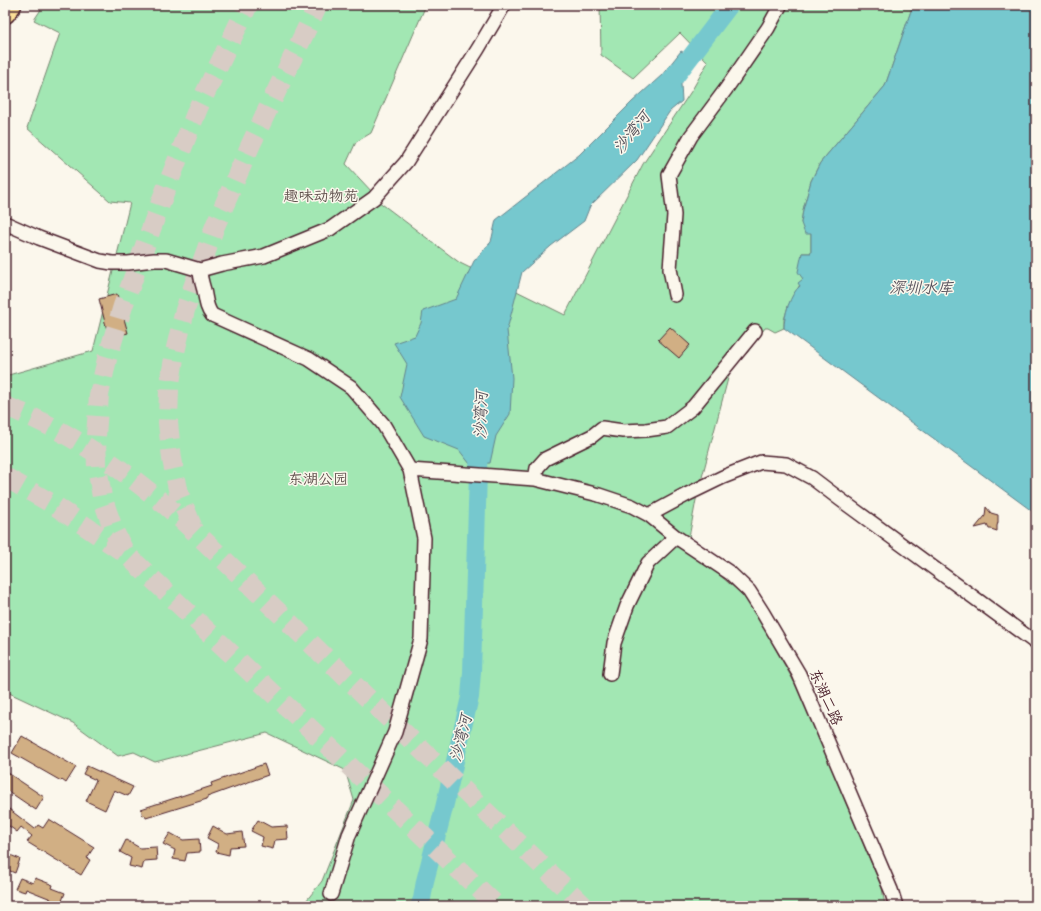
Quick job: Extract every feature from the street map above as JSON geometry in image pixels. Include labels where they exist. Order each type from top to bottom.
[{"type":"highway","points":[[5,13],[11,5]]},
{"type":"street","points":[[5,223],[39,238],[100,261],[128,263],[166,260],[200,270],[264,256],[330,229],[374,198],[406,162],[478,49],[504,5]]},
{"type":"street","points":[[675,295],[670,269],[674,215],[669,175],[691,136],[726,89],[768,28],[780,6]]},
{"type":"street","points":[[200,270],[200,277],[207,306],[212,315],[309,359],[351,387],[383,424],[410,470],[425,540],[421,639],[395,732],[349,835],[331,894]]},
{"type":"street","points":[[535,479],[538,468],[545,459],[592,436],[602,428],[622,431],[646,430],[667,426],[693,407],[756,331]]},
{"type":"street","points":[[649,515],[723,477],[760,462],[786,464],[812,478],[1036,643]]},
{"type":"street","name":"东湖二路","points":[[410,470],[535,479],[599,495],[632,506],[649,515],[676,537],[730,573],[749,591],[799,674],[892,890],[896,906]]},
{"type":"street","points":[[610,674],[614,643],[627,606],[648,563],[676,537]]},
{"type":"green space","name":"东湖公园","points":[[44,5],[426,5],[371,133],[356,142],[346,164],[373,193],[370,195],[460,263],[565,315],[643,164],[692,90],[708,62],[680,33],[633,78],[601,55],[600,5],[913,5],[885,86],[820,163],[811,181],[801,223],[811,234],[811,253],[802,253],[803,279],[788,306],[784,320],[784,328],[775,332],[765,328],[747,353],[738,359],[731,367],[696,500],[687,548],[742,594],[753,609],[797,687],[882,888],[885,906],[302,906],[322,881],[354,800],[345,770],[267,733],[155,762],[134,752],[118,756],[73,723],[5,691],[5,376],[93,351],[130,203],[110,201],[27,128],[60,33],[34,20]]},
{"type":"water","name":"深圳水库","points":[[913,5],[1036,5],[1036,514],[784,328],[788,306],[793,294],[800,286],[798,283],[803,279],[798,272],[802,253],[811,253],[811,234],[805,234],[801,223],[811,181],[820,163],[885,86]]},
{"type":"water","points":[[681,51],[695,59],[681,84],[682,101],[670,111],[637,160],[590,206],[584,221],[551,246],[522,272],[507,330],[512,378],[510,414],[496,436],[490,463],[470,464],[459,450],[424,436],[400,397],[407,364],[394,343],[415,336],[421,323],[423,311],[456,299],[474,261],[491,242],[496,220],[579,155],[632,102],[662,75]]},
{"type":"building","points":[[117,294],[128,333],[109,338],[99,299]]},
{"type":"building","points":[[670,327],[690,345],[679,358],[658,340]]},
{"type":"building","points":[[986,507],[991,513],[998,515],[997,531],[989,529],[987,525],[975,528],[985,516]]},
{"type":"building","points":[[22,736],[76,767],[66,783],[12,753]]},
{"type":"building","points":[[264,764],[268,775],[207,797],[207,799],[146,818],[145,815],[143,816],[141,809],[212,786],[211,783]]},
{"type":"building","points":[[87,766],[133,787],[128,796],[114,790],[105,810],[86,801],[96,780],[83,774]]},
{"type":"building","points":[[8,773],[44,797],[36,810],[5,789],[5,777]]},
{"type":"building","points":[[5,806],[35,829],[38,825],[43,828],[49,819],[94,847],[87,858],[90,860],[81,875],[27,842],[32,836],[21,827],[17,832],[5,823]]},
{"type":"building","points":[[258,820],[271,827],[287,826],[288,839],[275,840],[273,849],[261,846],[263,837],[251,831]]},
{"type":"building","points":[[213,826],[227,834],[242,832],[244,846],[230,847],[229,855],[216,852],[218,844],[207,838]]},
{"type":"building","points":[[170,833],[183,840],[199,839],[200,852],[187,853],[185,861],[173,859],[175,850],[163,844]]},
{"type":"building","points":[[126,840],[140,848],[156,847],[157,860],[144,861],[142,869],[129,866],[131,858],[120,852]]},
{"type":"building","points":[[5,853],[20,859],[15,873],[5,869]]},
{"type":"building","points":[[20,878],[33,883],[35,878],[53,885],[52,888],[65,893],[60,906],[50,903],[51,899],[26,889],[25,892],[15,889]]},
{"type":"waterway","name":"沙湾河","points":[[676,76],[730,5]]},
{"type":"waterway","name":"沙湾河","points":[[419,906],[422,899],[425,881],[470,697],[479,440]]},
{"type":"tunnel","points":[[124,551],[114,531],[102,497],[97,467],[96,436],[99,395],[107,359],[123,306],[162,199],[198,108],[248,5]]},
{"type":"tunnel","points":[[192,526],[179,494],[172,459],[168,423],[169,389],[175,352],[185,310],[215,226],[251,144],[318,5]]},
{"type":"tunnel","points":[[5,406],[26,414],[85,446],[123,471],[168,507],[584,906]]},
{"type":"tunnel","points":[[5,477],[51,503],[125,553],[497,906]]},
{"type":"park label","name":"趣味动物苑","points":[[321,196]]}]
